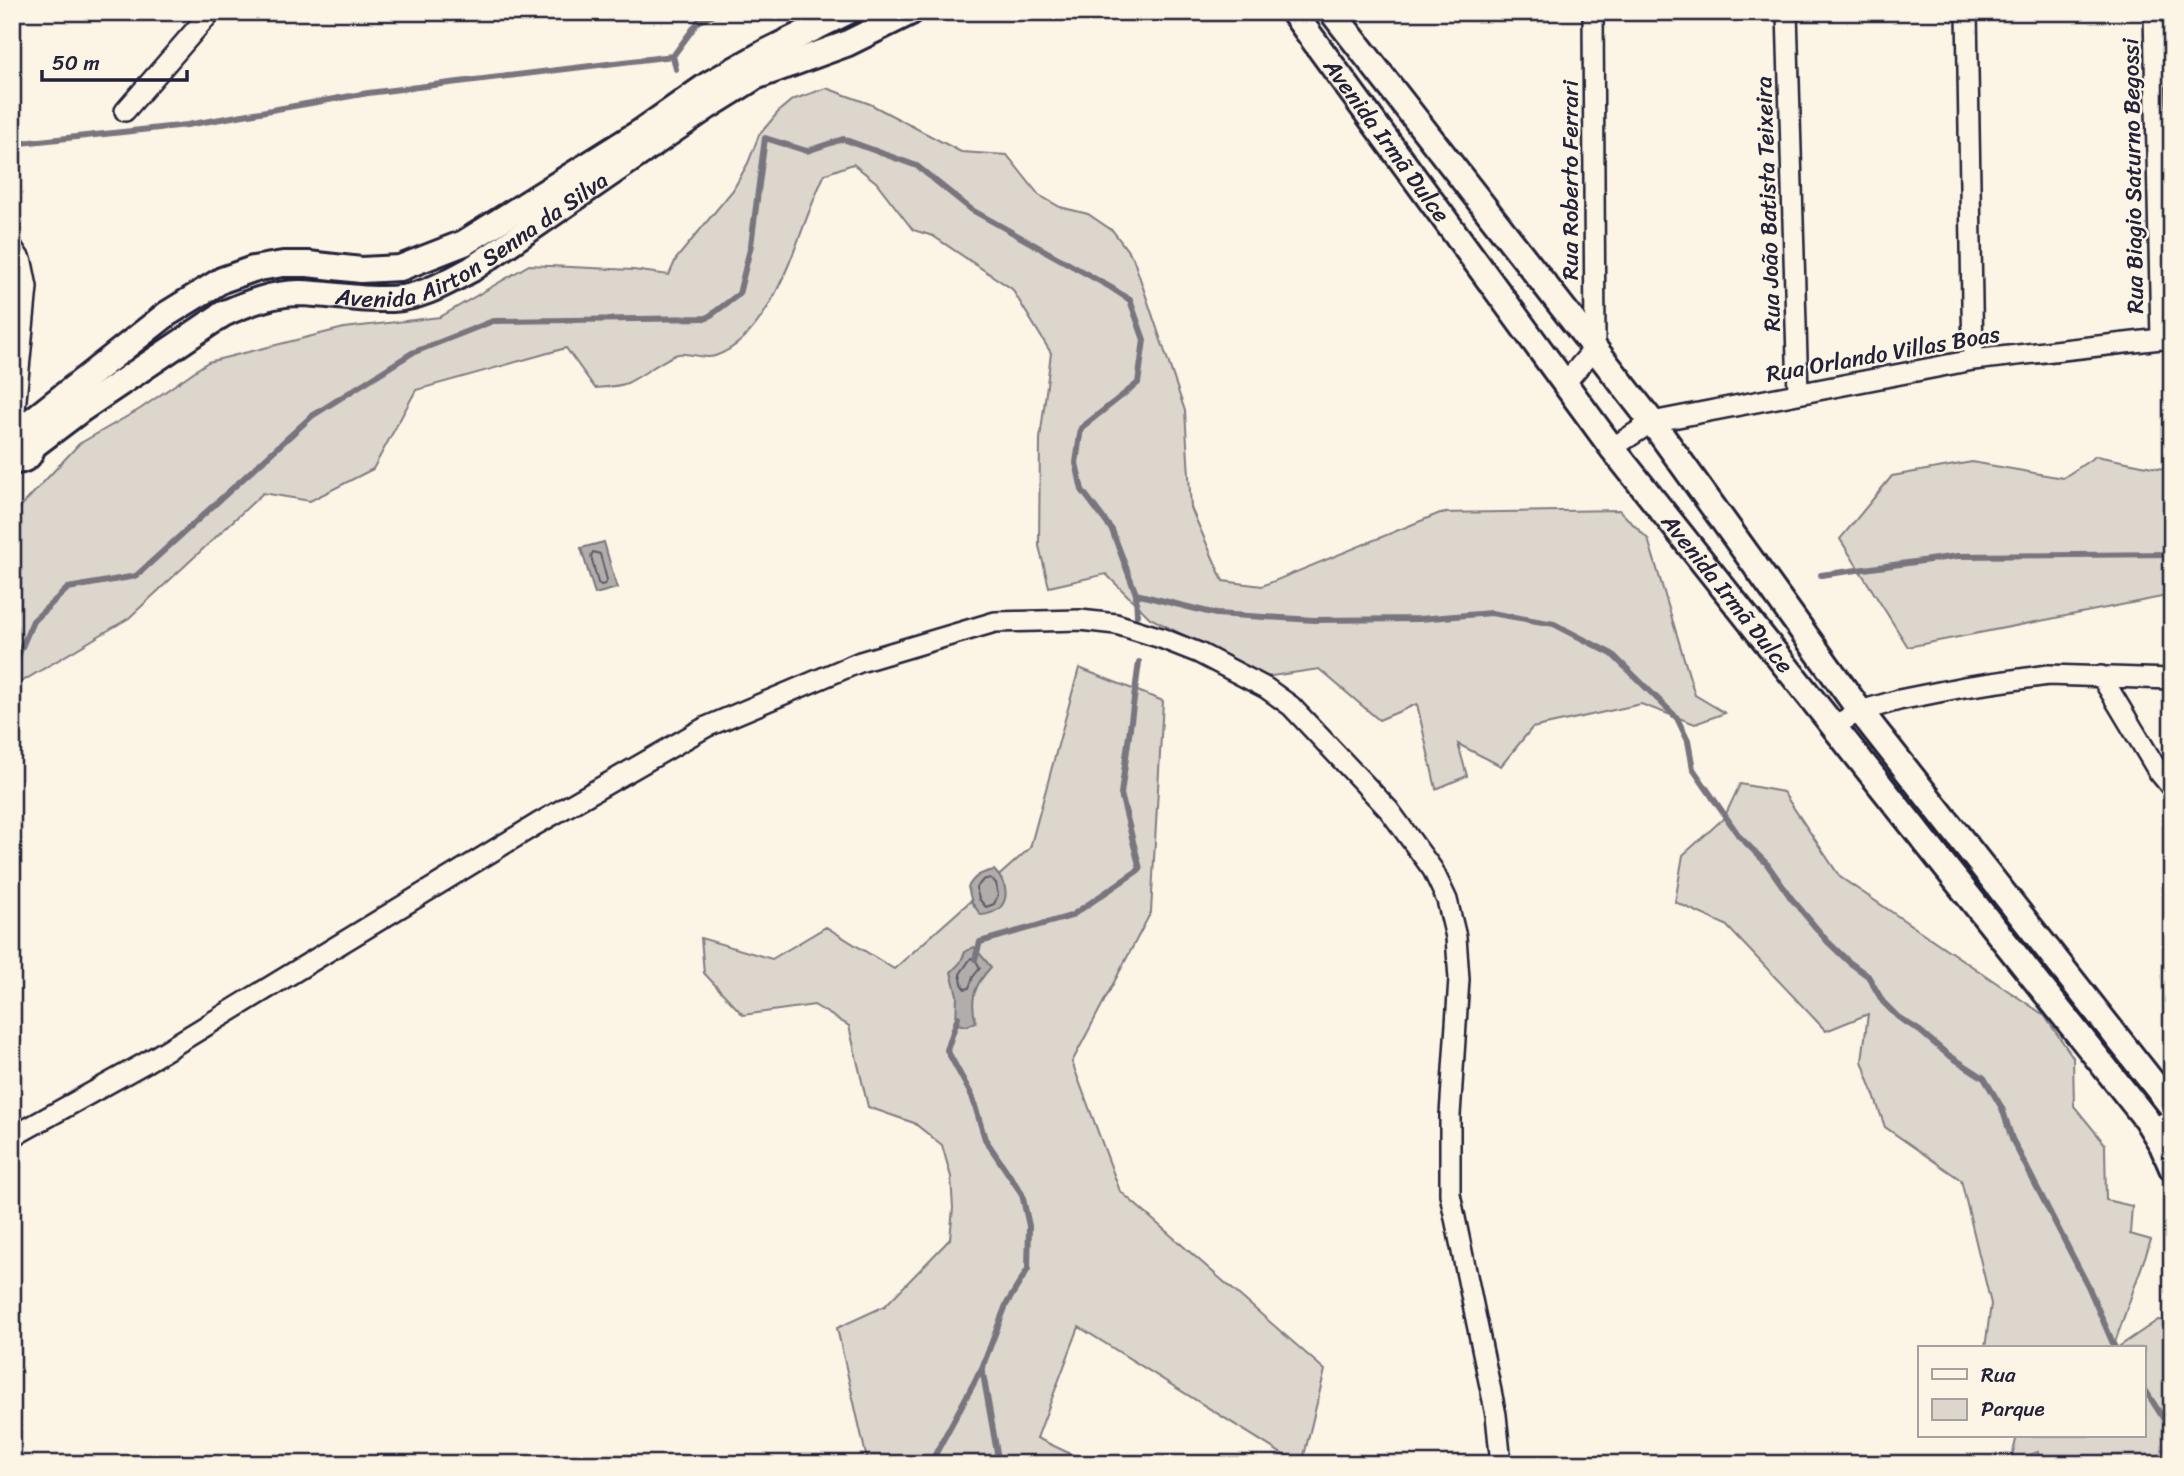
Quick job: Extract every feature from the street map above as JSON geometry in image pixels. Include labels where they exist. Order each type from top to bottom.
[{"type":"street","points":[[125,111],[211,12]]},
{"type":"street","name":"Avenida Airton Senna da Silva","points":[[20,434],[82,409],[212,321],[247,303],[299,293],[379,300],[405,298],[435,288],[472,269],[707,107],[755,78],[846,44],[911,12]]},
{"type":"street","name":"Avenida Irmã Dulce","points":[[1293,12],[1612,448],[1834,726],[2162,1124],[2172,1168]]},
{"type":"street","name":"Avenida Irmã Dulce","points":[[1332,12],[1651,422],[1860,711],[2172,1107]]},
{"type":"street","name":"Rua Roberto Ferrari","points":[[1593,12],[1595,348]]},
{"type":"street","name":"Rua João Batista Teixeira","points":[[1787,12],[1798,394]]},
{"type":"street","points":[[1967,12],[1973,360]]},
{"type":"street","name":"Rua Biagio Saturno Begossi","points":[[2154,12],[2166,340]]},
{"type":"street","points":[[841,15],[846,44]]},
{"type":"street","name":"Avenida Airton Senna da Silva","points":[[20,434],[167,314],[222,280],[253,269],[283,264],[369,270],[400,268],[464,243],[639,133],[709,84],[841,15]]},
{"type":"street","points":[[471,238],[487,259]]},
{"type":"street","points":[[12,461],[19,462],[31,453],[20,434],[27,287],[17,254]]},
{"type":"street","name":"Rua Orlando Villas Boas","points":[[1612,448],[1651,422],[1973,360],[2166,340]]},
{"type":"street","points":[[1565,383],[1595,348]]},
{"type":"street","points":[[12,1137],[145,1063],[537,824],[706,727],[860,662],[995,622],[1080,620],[1116,624],[1199,653],[1266,688],[1291,706],[1388,810],[1433,870],[1447,900],[1456,937],[1459,979],[1450,1115],[1450,1194],[1496,1415],[1501,1464]]},
{"type":"street","points":[[1834,726],[1860,711],[1899,700],[1976,685],[2048,675],[2172,679]]},
{"type":"street","points":[[2101,676],[2158,771],[2172,788]]},
{"type":"green space","points":[[826,88],[870,104],[961,152],[1007,155],[1039,195],[1060,207],[1088,214],[1113,231],[1133,258],[1185,411],[1191,508],[1223,581],[1262,586],[1440,513],[1619,510],[1648,539],[1695,695],[1725,713],[1695,724],[1641,704],[1532,728],[1501,766],[1458,744],[1467,776],[1436,789],[1417,704],[1379,720],[1319,669],[1265,677],[1150,618],[1106,574],[1049,587],[1039,546],[1040,439],[1051,353],[1012,289],[933,236],[913,230],[876,182],[853,164],[825,174],[795,250],[770,303],[755,326],[736,344],[710,357],[678,354],[616,386],[595,388],[566,348],[416,390],[373,469],[310,501],[263,493],[129,618],[18,684],[12,709],[12,516],[79,444],[140,409],[208,362],[344,328],[440,317],[529,265],[633,270],[669,275],[676,259],[733,190],[759,135],[792,100]]},
{"type":"green space","points":[[2096,456],[2172,469],[2172,595],[1908,647],[1840,539],[1892,476],[1972,462],[2063,478]]},
{"type":"green space","points":[[1079,668],[1163,701],[1151,912],[1072,1062],[1120,1191],[1325,1370],[1302,1464],[1079,1327],[1037,1438],[1092,1464],[868,1464],[837,1328],[885,1306],[950,1239],[953,1208],[951,1177],[942,1145],[914,1123],[868,1107],[849,1026],[814,1005],[743,1015],[704,973],[701,938],[772,959],[826,927],[894,969],[1030,848]]},
{"type":"green space","points":[[1740,784],[1783,792],[1840,877],[2044,1015],[2073,1057],[2074,1106],[2105,1144],[2106,1200],[2132,1206],[2130,1234],[2151,1240],[2114,1346],[1985,1346],[1991,1304],[1961,1180],[1885,1127],[1862,1061],[1868,1014],[1826,1031],[1726,925],[1675,902],[1683,855],[1724,818]]},
{"type":"green space","points":[[2158,1320],[2172,1321],[2172,1464],[2039,1464],[2038,1452],[2011,1460],[2016,1438],[2146,1438],[2146,1346],[2120,1346]]},
{"type":"water","points":[[604,542],[617,588],[595,594],[581,548]]},
{"type":"water","points":[[994,870],[1004,884],[1005,898],[998,909],[981,915],[972,903],[968,887],[979,875]]},
{"type":"water","points":[[974,947],[991,967],[981,980],[973,999],[976,1022],[967,1026],[956,1024],[957,995],[951,972],[960,963],[965,952]]},
{"type":"waterway","points":[[676,69],[673,56],[698,22],[718,12]]},
{"type":"waterway","points":[[12,144],[187,125],[368,93],[673,56]]},
{"type":"waterway","points":[[12,670],[33,621],[68,588],[136,576],[312,416],[412,353],[493,321],[707,318],[739,294],[751,245],[765,138],[807,151],[843,139],[917,166],[972,210],[1130,300],[1144,340],[1138,383],[1081,428],[1076,463],[1082,490],[1112,530],[1136,594],[1137,615]]},
{"type":"waterway","points":[[1821,575],[1958,556],[2172,554]]},
{"type":"waterway","points":[[1136,594],[1216,614],[1314,620],[1419,619],[1491,613],[1554,624],[1612,654],[1677,718],[1688,741],[1693,769],[1739,836],[1767,864],[1828,942],[1868,976],[1883,1002],[1898,1017],[1984,1078],[2002,1108],[2012,1139],[2088,1286],[2114,1346]]},
{"type":"waterway","points":[[975,959],[980,942],[1071,916],[1140,869],[1121,794],[1139,662]]},
{"type":"waterway","points":[[958,1017],[947,1050],[972,1096],[985,1139],[1022,1194],[1029,1226],[1028,1269],[1006,1305],[982,1368],[999,1464]]},
{"type":"waterway","points":[[930,1464],[982,1368]]},
{"type":"waterway","points":[[2146,1391],[2172,1432]]}]
